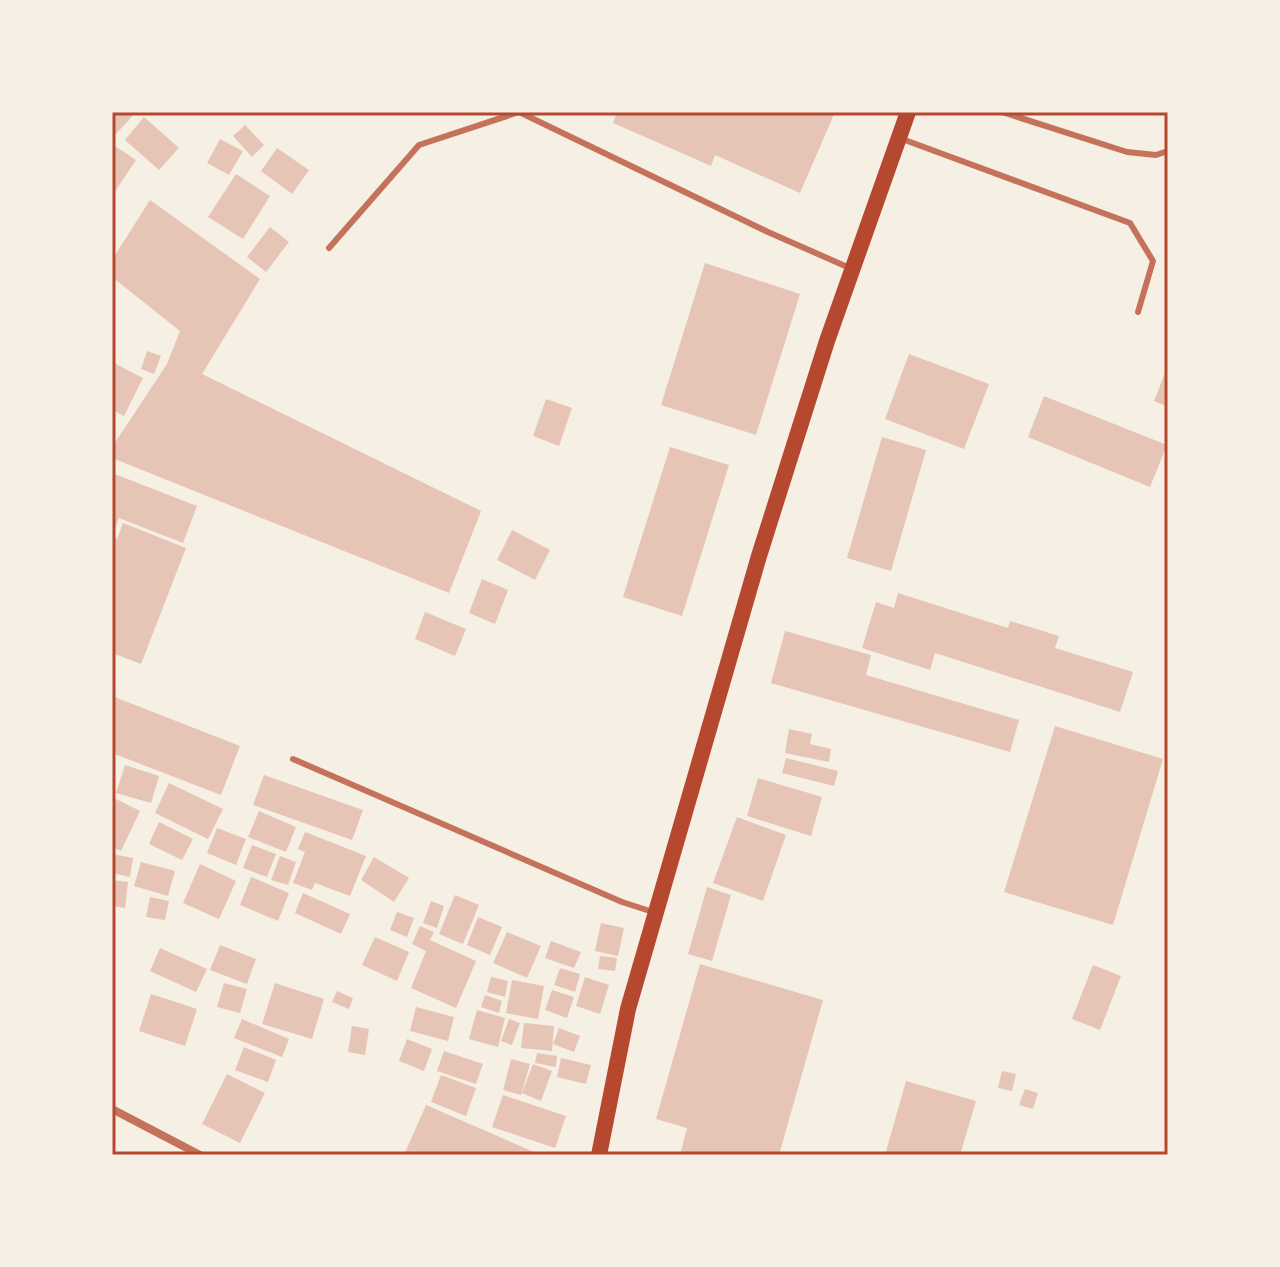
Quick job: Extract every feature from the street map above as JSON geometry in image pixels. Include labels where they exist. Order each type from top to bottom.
[{"type":"main road","points":[[599,1155],[628,1009],[759,556],[827,341],[908,112]]},
{"type":"street","points":[[112,1109],[200,1155]]},
{"type":"lane","points":[[329,248],[419,145],[519,112],[852,269]]},
{"type":"lane","points":[[1002,112],[1127,152],[1156,155],[1168,151]]},
{"type":"lane","points":[[899,138],[1130,223],[1153,261],[1138,312]]},
{"type":"lane","points":[[293,759],[622,902],[656,913]]},
{"type":"building","points":[[112,112],[136,112],[114,136],[112,134]]},
{"type":"building","points":[[617,112],[835,112],[800,193],[715,155],[711,166],[613,123]]},
{"type":"building","points":[[144,117],[179,148],[159,170],[125,140]]},
{"type":"building","points":[[245,125],[264,145],[252,157],[233,136]]},
{"type":"building","points":[[220,139],[243,151],[229,175],[207,163]]},
{"type":"building","points":[[112,144],[136,160],[112,196]]},
{"type":"building","points":[[277,148],[309,170],[292,194],[261,171]]},
{"type":"building","points":[[236,174],[270,196],[243,239],[208,217]]},
{"type":"building","points":[[150,200],[260,279],[202,374],[481,511],[449,593],[112,458],[112,447],[167,364],[180,331],[112,277],[112,260]]},
{"type":"building","points":[[270,227],[289,242],[266,272],[247,257]]},
{"type":"building","points":[[705,263],[800,294],[756,435],[661,405]]},
{"type":"building","points":[[147,351],[161,356],[154,374],[141,369]]},
{"type":"building","points":[[909,354],[989,384],[964,449],[885,419]]},
{"type":"building","points":[[112,362],[143,378],[124,416],[112,410]]},
{"type":"building","points":[[1168,365],[1168,407],[1154,401]]},
{"type":"building","points":[[1044,396],[1167,445],[1150,487],[1028,437]]},
{"type":"building","points":[[546,399],[572,408],[559,446],[533,436]]},
{"type":"building","points":[[882,437],[926,450],[891,571],[847,558]]},
{"type":"building","points":[[670,447],[729,465],[682,616],[623,597]]},
{"type":"building","points":[[112,473],[197,506],[183,543],[119,518],[112,536]]},
{"type":"building","points":[[123,523],[186,548],[141,664],[112,653],[112,537],[117,539]]},
{"type":"building","points":[[512,530],[550,550],[535,580],[497,560]]},
{"type":"building","points":[[482,579],[508,590],[495,624],[469,613]]},
{"type":"building","points":[[898,593],[1008,628],[1010,621],[1059,636],[1055,648],[1133,672],[1120,712],[935,653],[930,670],[862,648],[876,602],[894,608]]},
{"type":"building","points":[[425,612],[466,629],[455,656],[415,639]]},
{"type":"building","points":[[785,631],[871,655],[866,675],[1019,720],[1010,752],[771,683]]},
{"type":"building","points":[[112,696],[240,746],[221,795],[112,753]]},
{"type":"building","points":[[1055,726],[1163,759],[1113,925],[1004,892]]},
{"type":"building","points":[[789,729],[812,734],[810,744],[831,749],[829,762],[785,753]]},
{"type":"building","points":[[786,758],[838,771],[834,786],[782,773]]},
{"type":"building","points":[[125,765],[159,776],[151,803],[116,793]]},
{"type":"building","points":[[264,775],[363,810],[352,840],[253,805]]},
{"type":"building","points":[[758,778],[822,797],[811,836],[747,816]]},
{"type":"building","points":[[169,783],[223,809],[208,839],[155,813]]},
{"type":"building","points":[[112,797],[140,811],[121,851],[112,847]]},
{"type":"building","points":[[259,811],[296,827],[286,852],[248,837]]},
{"type":"building","points":[[737,817],[786,835],[763,901],[713,883]]},
{"type":"building","points":[[159,822],[193,839],[182,860],[149,844]]},
{"type":"building","points":[[217,828],[246,839],[236,865],[207,853]]},
{"type":"building","points":[[305,832],[366,856],[350,896],[315,883],[312,890],[293,883],[305,852],[298,849]]},
{"type":"building","points":[[252,845],[276,854],[267,877],[243,868]]},
{"type":"building","points":[[112,854],[133,858],[130,877],[112,873]]},
{"type":"building","points":[[280,856],[296,862],[288,885],[271,880]]},
{"type":"building","points":[[374,857],[409,878],[394,902],[361,880]]},
{"type":"building","points":[[141,862],[175,871],[168,896],[134,886]]},
{"type":"building","points":[[200,864],[236,881],[219,919],[183,903]]},
{"type":"building","points":[[251,877],[289,893],[278,921],[240,905]]},
{"type":"building","points":[[112,880],[128,882],[125,908],[112,906]]},
{"type":"building","points":[[707,887],[731,895],[712,961],[688,954]]},
{"type":"building","points":[[303,893],[350,914],[341,934],[295,913]]},
{"type":"building","points":[[455,895],[479,905],[463,944],[439,934]]},
{"type":"building","points":[[150,897],[169,901],[165,920],[146,917]]},
{"type":"building","points":[[431,901],[444,906],[437,928],[423,923]]},
{"type":"building","points":[[397,912],[414,918],[407,937],[390,930]]},
{"type":"building","points":[[478,917],[502,927],[490,955],[467,945]]},
{"type":"building","points":[[601,923],[624,928],[618,956],[595,951]]},
{"type":"building","points":[[420,926],[434,932],[430,940],[476,961],[456,1008],[411,988],[426,951],[412,944]]},
{"type":"building","points":[[507,932],[541,946],[527,978],[493,963]]},
{"type":"building","points":[[375,937],[409,952],[397,981],[362,965]]},
{"type":"building","points":[[551,941],[581,952],[574,968],[545,958]]},
{"type":"building","points":[[220,945],[256,959],[247,984],[210,970]]},
{"type":"building","points":[[160,948],[207,969],[196,992],[150,971]]},
{"type":"building","points":[[600,956],[617,958],[615,971],[598,969]]},
{"type":"building","points":[[700,964],[823,1000],[779,1155],[680,1155],[687,1128],[656,1119]]},
{"type":"building","points":[[1093,965],[1121,976],[1100,1030],[1072,1019]]},
{"type":"building","points":[[560,968],[580,974],[575,992],[554,985]]},
{"type":"building","points":[[491,977],[508,981],[505,997],[487,992]]},
{"type":"building","points":[[585,977],[609,985],[600,1014],[576,1006]]},
{"type":"building","points":[[512,980],[544,986],[538,1019],[506,1013]]},
{"type":"building","points":[[224,983],[247,989],[240,1013],[217,1007]]},
{"type":"building","points":[[275,983],[324,999],[312,1039],[262,1024]]},
{"type":"building","points":[[552,990],[574,997],[567,1018],[545,1010]]},
{"type":"building","points":[[337,991],[353,998],[349,1009],[332,1002]]},
{"type":"building","points":[[151,994],[197,1009],[185,1046],[139,1031]]},
{"type":"building","points":[[485,995],[502,1001],[499,1013],[481,1007]]},
{"type":"building","points":[[416,1007],[454,1017],[448,1041],[410,1031]]},
{"type":"building","points":[[477,1010],[505,1018],[498,1047],[469,1039]]},
{"type":"building","points":[[242,1019],[289,1039],[282,1057],[234,1038]]},
{"type":"building","points":[[509,1019],[520,1023],[512,1045],[501,1041]]},
{"type":"building","points":[[524,1023],[554,1026],[552,1051],[521,1048]]},
{"type":"building","points":[[352,1026],[369,1029],[365,1055],[348,1052]]},
{"type":"building","points":[[559,1028],[580,1036],[574,1052],[553,1044]]},
{"type":"building","points":[[407,1039],[432,1049],[424,1071],[399,1061]]},
{"type":"building","points":[[244,1047],[276,1060],[268,1082],[235,1070]]},
{"type":"building","points":[[444,1051],[483,1064],[476,1084],[437,1071]]},
{"type":"building","points":[[537,1053],[557,1056],[556,1067],[535,1063]]},
{"type":"building","points":[[561,1058],[591,1065],[586,1084],[557,1077]]},
{"type":"building","points":[[511,1059],[530,1064],[521,1095],[503,1090]]},
{"type":"building","points":[[533,1064],[552,1071],[541,1101],[522,1093]]},
{"type":"building","points":[[1002,1071],[1016,1074],[1012,1091],[998,1088]]},
{"type":"building","points":[[227,1074],[265,1093],[240,1143],[202,1124]]},
{"type":"building","points":[[441,1075],[476,1088],[466,1116],[431,1102]]},
{"type":"building","points":[[906,1081],[976,1101],[960,1155],[885,1155]]},
{"type":"building","points":[[1025,1089],[1038,1093],[1033,1109],[1019,1105]]},
{"type":"building","points":[[503,1095],[566,1116],[555,1148],[492,1127]]},
{"type":"building","points":[[426,1105],[541,1155],[404,1155]]}]
